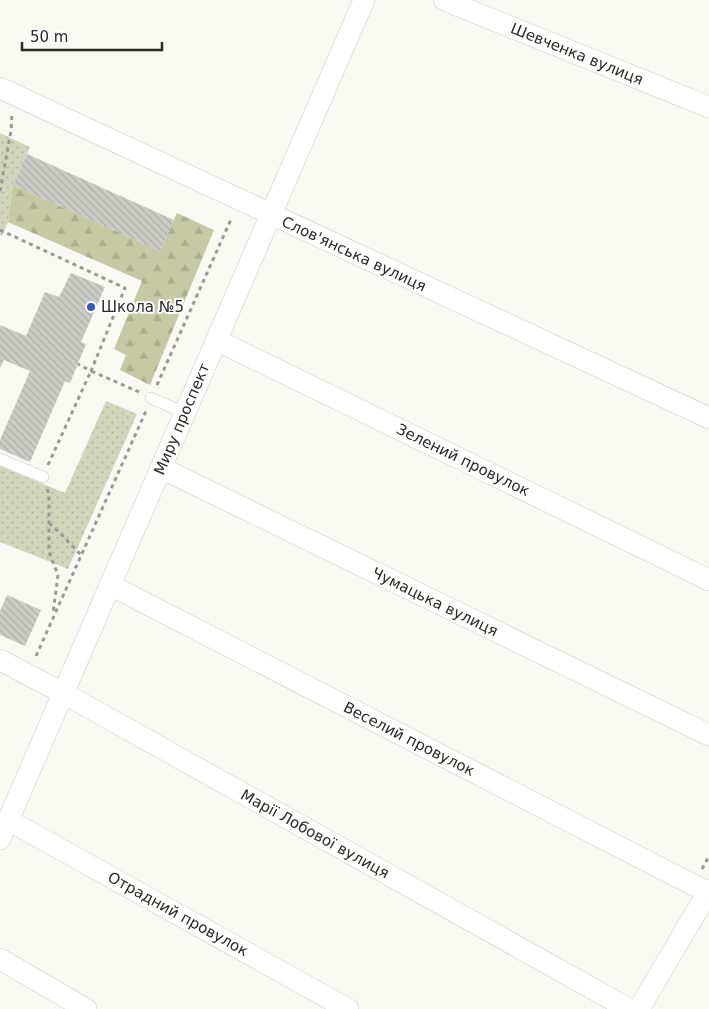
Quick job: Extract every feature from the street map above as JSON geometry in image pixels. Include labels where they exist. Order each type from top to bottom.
[{"type":"street","name":"Миру проспект","points":[[0,839],[364,0]]},
{"type":"street","name":"Шевченка вулиця","points":[[444,0],[709,107]]},
{"type":"street","name":"Слов'янська вулиця","points":[[7,92],[709,418]]},
{"type":"street","name":"Зелений провулок","points":[[216,340],[709,580]]},
{"type":"street","name":"Чумацька вулиця","points":[[161,468],[709,735]]},
{"type":"street","name":"Веселий провулок","points":[[110,585],[708,891]]},
{"type":"street","name":"Марії Лобової вулиця","points":[[0,660],[63,693],[629,1009]]},
{"type":"street","name":"Отрадний провулок","points":[[8,820],[348,1009]]},
{"type":"street","points":[[639,1009],[708,891]]},
{"type":"street","points":[[0,959],[86,1009]]},
{"type":"lane","points":[[153,393],[185,413]]},
{"type":"lane","points":[[0,459],[43,477]]},
{"type":"path","points":[[0,191],[11,131],[7,92]]},
{"type":"path","points":[[78,364],[91,371],[153,393],[240,200]]},
{"type":"path","points":[[0,230],[125,288],[91,371],[43,477],[49,494],[49,552],[58,575],[53,618]]},
{"type":"path","points":[[27,675],[143,417]]},
{"type":"path","points":[[48,523],[60,532],[81,555]]},
{"type":"green space","points":[[0,133],[30,147],[13,185],[8,222],[2,236],[0,235]]},
{"type":"green space","points":[[13,185],[160,251],[177,213],[214,230],[150,385],[120,370],[126,355],[114,349],[142,281],[8,222]]},
{"type":"green space","points":[[106,401],[137,414],[68,569],[0,542],[0,466],[65,493]]},
{"type":"building","points":[[27,154],[174,220],[160,251],[13,185]]},
{"type":"building","points":[[71,273],[105,287],[81,342],[86,344],[70,383],[65,381],[30,462],[0,449],[0,440],[30,371],[4,360],[0,368],[0,325],[26,336],[45,292],[59,297]]},
{"type":"building","points":[[7,595],[41,610],[25,646],[0,635],[0,611]]},
{"type":"place","name":"Школа №5","points":[[91,307]]}]
